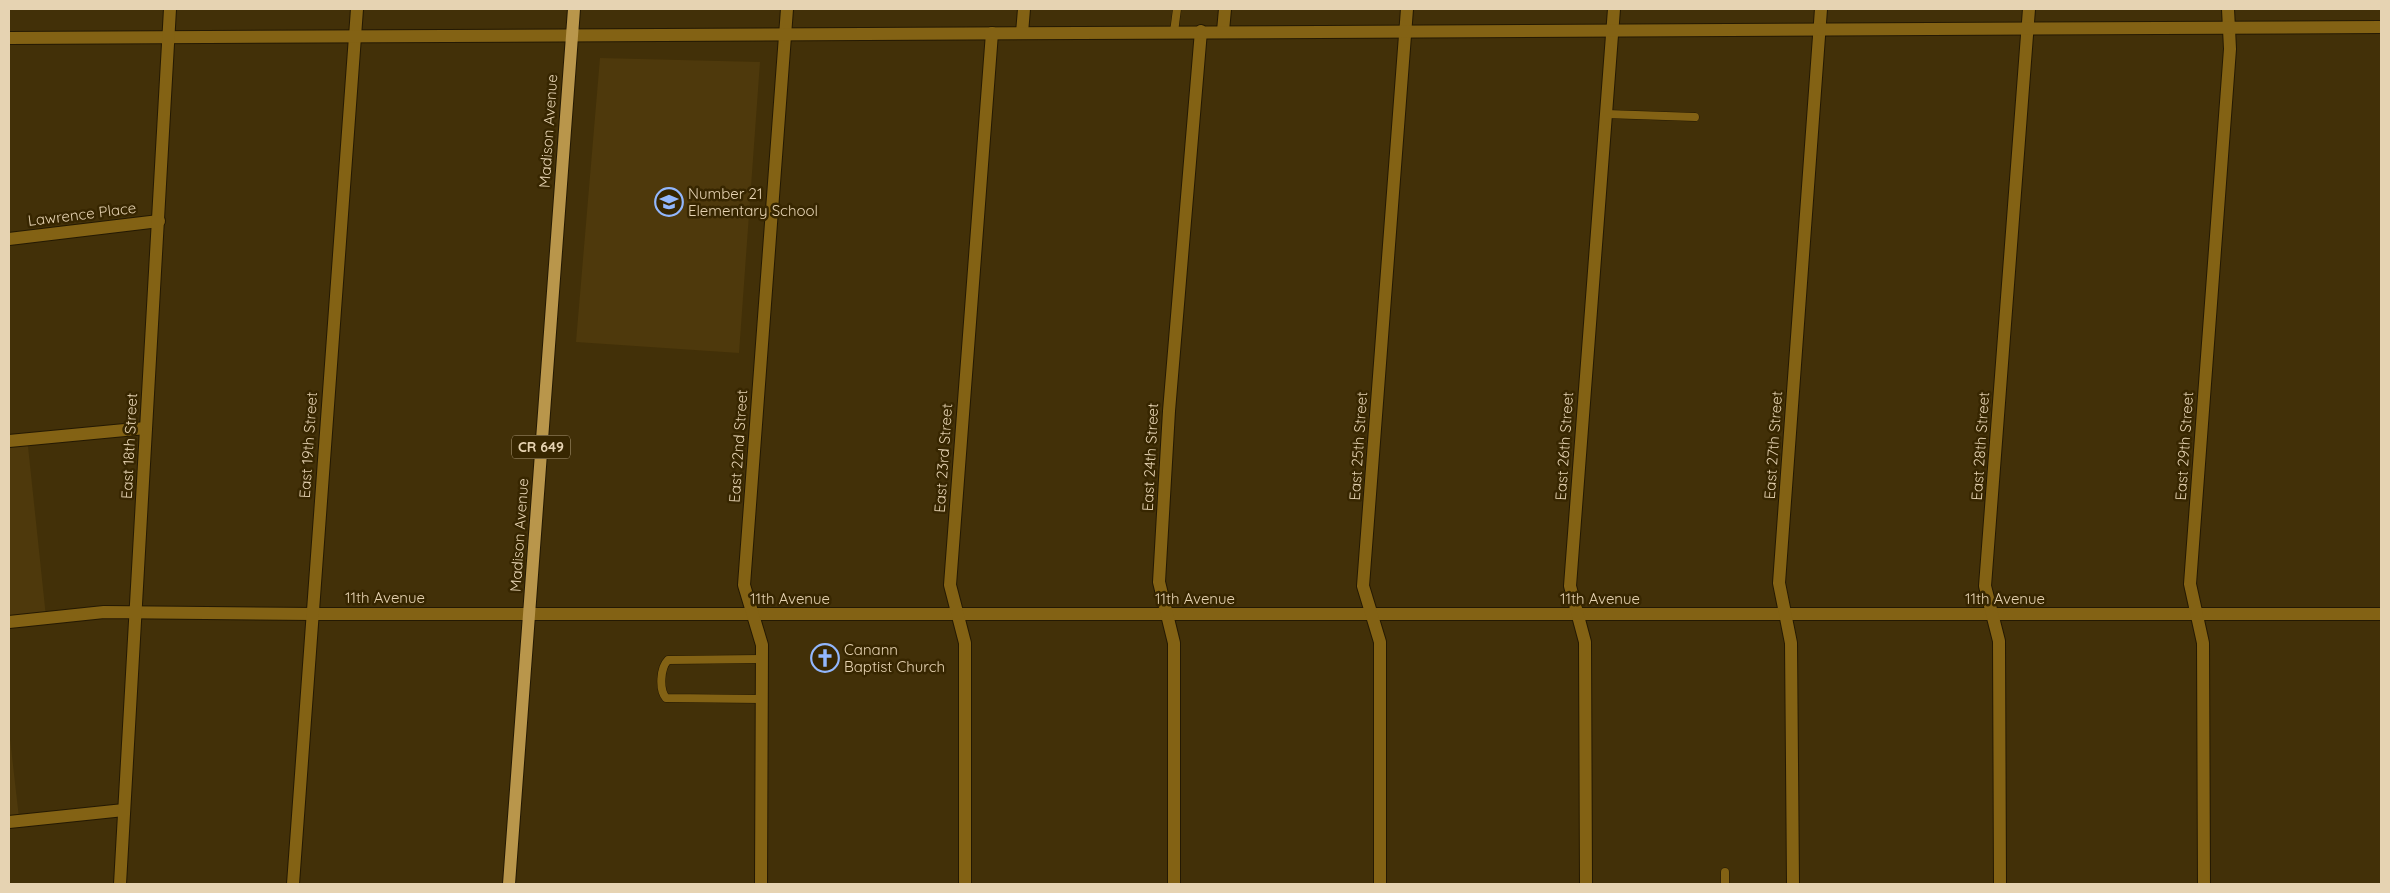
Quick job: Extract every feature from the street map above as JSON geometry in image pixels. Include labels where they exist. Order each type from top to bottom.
[{"type":"main road","name":"Madison Avenue","points":[[509,884],[574,9]]},
{"type":"street","name":"East 18th Street","points":[[120,884],[146,428],[160,221],[170,9]]},
{"type":"street","name":"East 19th Street","points":[[293,884],[358,9]]},
{"type":"street","name":"East 22nd Street","points":[[761,884],[762,645],[744,585],[786,9]]},
{"type":"street","points":[[1022,33],[1024,9]]},
{"type":"street","points":[[1223,32],[1225,9]]},
{"type":"street","name":"East 25th Street","points":[[1380,884],[1380,642],[1363,586],[1407,9]]},
{"type":"street","name":"East 26th Street","points":[[1586,884],[1584,642],[1570,586],[1614,9]]},
{"type":"street","name":"East 27th Street","points":[[1793,884],[1791,643],[1779,583],[1821,9]]},
{"type":"street","name":"East 28th Street","points":[[2000,884],[1999,641],[1985,586],[2029,9]]},
{"type":"street","name":"East 29th Street","points":[[2204,884],[2203,643],[2190,584],[2230,49],[2228,9]]},
{"type":"street","points":[[9,38],[1613,29],[2381,27]]},
{"type":"street","name":"East 24th Street","points":[[1174,884],[1174,643],[1159,582],[1168,430],[1201,32]]},
{"type":"street","name":"East 23rd Street","points":[[966,884],[965,643],[950,585],[992,33]]},
{"type":"street","name":"Lawrence Place","points":[[9,239],[160,221]]},
{"type":"street","points":[[9,441],[146,428]]},
{"type":"street","name":"11th Avenue","points":[[9,622],[104,612],[312,614],[1372,615],[2381,614]]},
{"type":"street","points":[[9,822],[124,810]]},
{"type":"lane","points":[[1174,32],[1177,9]]},
{"type":"lane","points":[[1606,114],[1695,117]]},
{"type":"lane","points":[[761,659],[668,660],[665,663],[661,687],[666,698],[761,699]]},
{"type":"lane","points":[[1725,872],[1725,884]]},
{"type":"shaded area","name":"Number 21 Elementary School","points":[[600,58],[760,62],[739,353],[576,342]]},
{"type":"shaded area","points":[[27,437],[46,617],[9,621],[9,439]]},
{"type":"shaded area","points":[[9,730],[19,818],[9,820]]},
{"type":"place","name":"Number 21 Elementary School","points":[[669,202]]},
{"type":"place","name":"Canann Baptist Church","points":[[825,658]]}]
